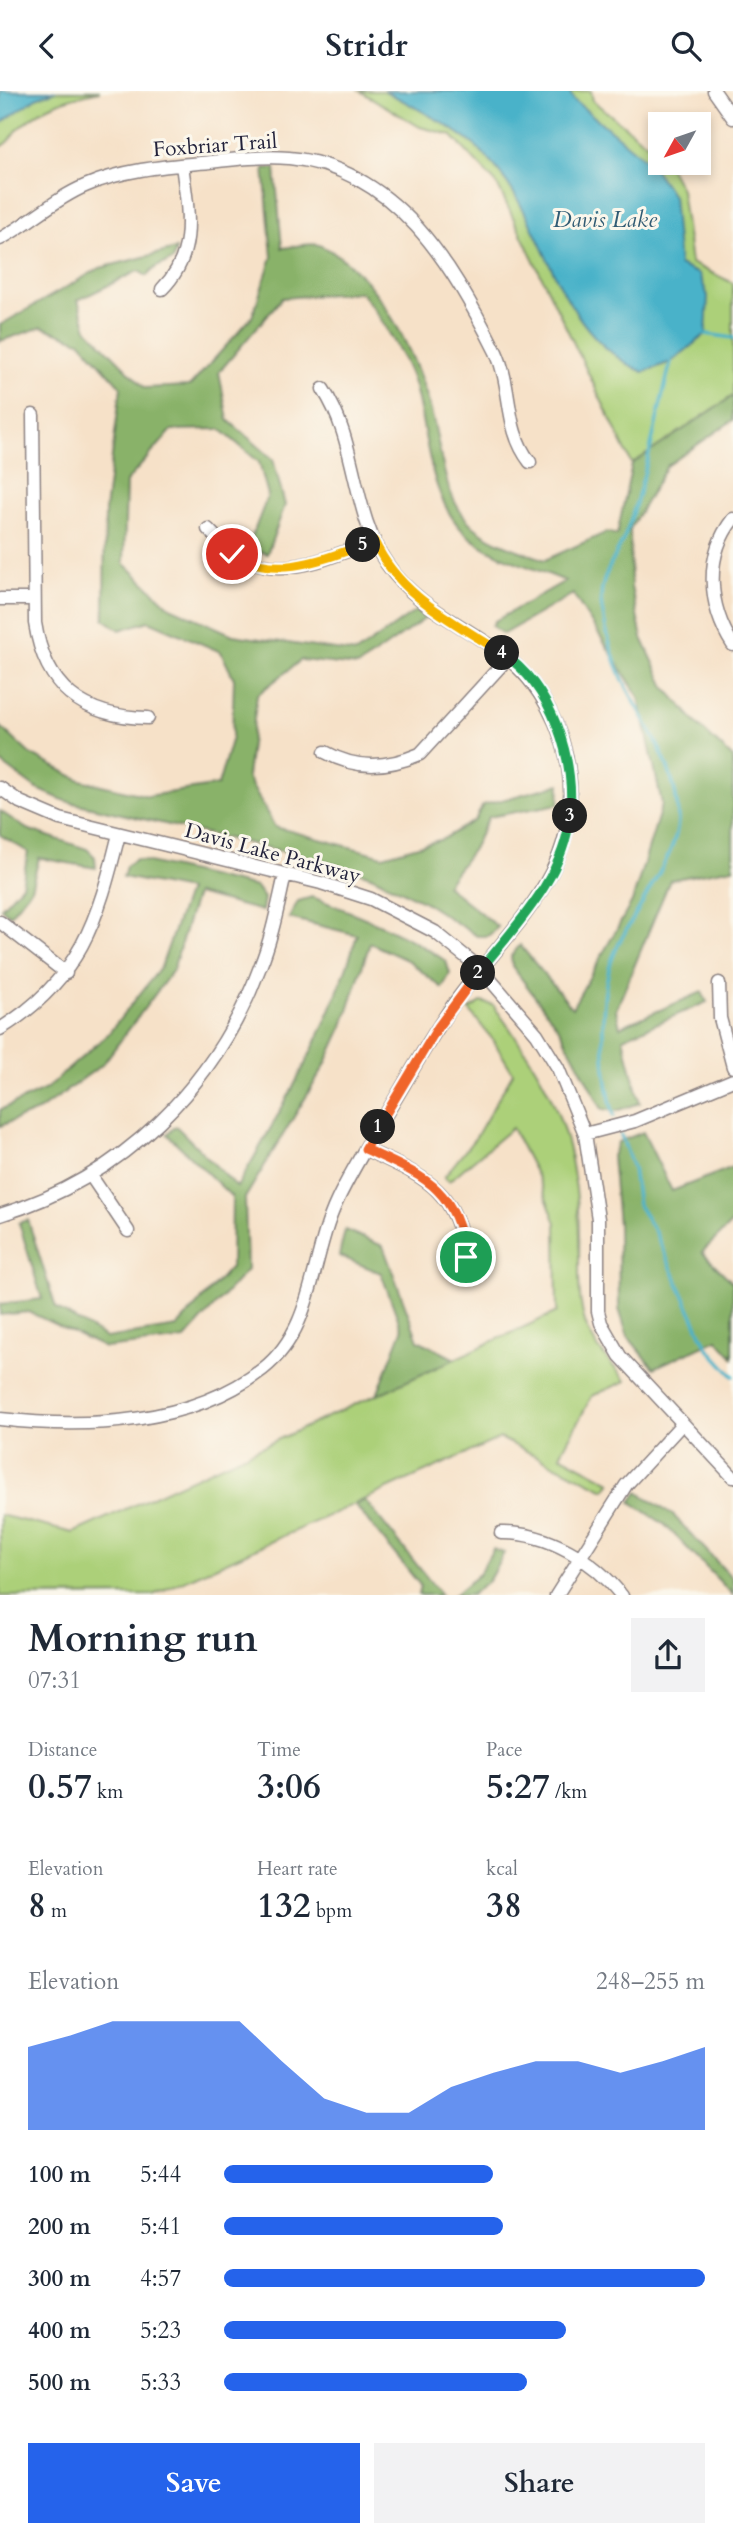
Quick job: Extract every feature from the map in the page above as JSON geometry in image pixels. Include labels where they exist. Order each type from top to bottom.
[{"type":"street","points":[[718,92],[733,118]]},
{"type":"street","name":"Foxbriar Trail","points":[[0,239],[45,207],[87,185],[149,168],[267,157],[307,161],[352,176],[393,202],[425,233],[496,353],[506,377],[514,438],[530,462]]},
{"type":"street","points":[[162,289],[179,269],[187,249],[189,221],[181,165]]},
{"type":"street","points":[[0,1419],[80,1424],[155,1415],[218,1395],[260,1371],[284,1348],[297,1328],[325,1231],[337,1201],[365,1149],[438,1027],[540,895],[555,870],[569,827],[572,797],[569,768],[556,723],[545,702],[508,657],[425,604],[393,573],[374,541],[339,415],[323,389]]},
{"type":"street","points":[[33,415],[34,599],[41,653],[61,685],[96,711],[122,717],[148,718]]},
{"type":"street","points":[[733,519],[719,542],[712,576],[721,622],[733,645]]},
{"type":"street","points":[[208,529],[232,554],[270,568],[305,563],[374,541]]},
{"type":"street","points":[[0,599],[34,599]]},
{"type":"street","points":[[325,752],[338,760],[376,766],[420,754],[508,657]]},
{"type":"street","name":"Davis Lake Parkway","points":[[0,788],[44,813],[371,899],[435,932],[481,969],[537,1034],[558,1068],[585,1134],[598,1219],[596,1293],[601,1323],[620,1356],[733,1477]]},
{"type":"street","points":[[0,1029],[37,1004],[66,973],[93,927],[119,834]]},
{"type":"street","points":[[0,1215],[68,1189],[91,1176],[145,1136],[191,1089],[225,1041],[261,966],[285,875]]},
{"type":"street","points":[[0,922],[66,973]]},
{"type":"street","points":[[719,983],[720,1018],[733,1067]]},
{"type":"street","points":[[585,1134],[635,1121],[733,1080]]},
{"type":"street","points":[[365,1149],[408,1170],[441,1192],[457,1217],[466,1257]]},
{"type":"street","points":[[91,1176],[128,1231]]},
{"type":"street","points":[[556,1595],[626,1485],[682,1424]]},
{"type":"street","points":[[501,1533],[532,1535],[579,1558],[604,1575],[622,1595]]},
{"type":"green space","points":[[0,91],[100,91],[48,107],[19,128],[7,143],[0,147]]},
{"type":"green space","name":"Davis Lake","points":[[360,91],[591,91],[593,101],[648,145],[648,175],[673,175],[681,189],[691,263],[733,283],[733,396],[632,464],[497,184],[451,135],[420,127]]},
{"type":"green space","points":[[264,168],[275,168],[282,248],[315,244],[341,257],[360,275],[394,321],[408,347],[428,399],[446,478],[456,505],[473,526],[498,542],[545,560],[607,532],[617,535],[632,464],[733,396],[733,420],[667,466],[630,529],[631,587],[642,638],[665,687],[699,726],[733,758],[733,868],[670,880],[616,1010],[620,1027],[702,992],[707,1002],[623,1038],[640,1103],[616,1111],[602,1109],[560,1030],[512,966],[511,956],[520,945],[572,1008],[632,902],[662,804],[639,697],[573,594],[503,634],[492,626],[495,621],[565,581],[489,550],[467,535],[454,520],[436,484],[410,374],[391,336],[360,292],[282,298],[219,372],[228,420],[273,459],[285,505],[267,554],[248,547],[268,495],[259,462],[220,429],[172,430],[126,482],[124,563],[170,607],[233,635],[356,653],[417,610],[426,618],[358,666],[301,660],[257,695],[247,777],[275,827],[383,856],[443,839],[475,820],[483,805],[560,784],[559,804],[489,817],[473,849],[446,885],[498,927],[488,936],[477,936],[421,900],[371,876],[321,860],[65,801],[35,788],[0,762],[0,726],[30,754],[80,780],[148,796],[218,785],[232,737],[234,679],[221,652],[149,621],[120,630],[104,619],[105,510],[121,387],[80,341],[42,327],[0,341],[0,325],[100,268],[176,249],[173,260],[156,267],[147,276],[138,271],[78,300],[87,329],[145,388],[190,386],[252,317],[272,257]]},
{"type":"green space","points":[[0,811],[27,829],[87,849],[95,857],[96,868],[39,858],[31,889],[10,915],[1,908],[22,885],[28,852],[0,835]]},
{"type":"green space","points":[[136,859],[256,887],[264,898],[262,911],[196,894],[173,970],[103,1064],[40,1110],[0,1126],[0,1110],[46,1089],[108,1034],[161,967],[188,890],[123,877],[126,866]]},
{"type":"green space","points":[[312,897],[398,933],[446,961],[450,974],[442,988],[409,961],[370,943],[343,1026],[324,1067],[245,1198],[247,1270],[185,1339],[105,1348],[29,1312],[0,1315],[0,1304],[42,1299],[19,1223],[28,1220],[56,1308],[106,1338],[177,1327],[231,1267],[232,1197],[167,1134],[176,1126],[237,1187],[289,1095],[320,1033],[334,1002],[357,935],[289,918],[298,901]]},
{"type":"green space","points":[[481,1002],[493,1005],[533,1063],[562,1124],[577,1203],[583,1314],[594,1341],[626,1381],[592,1396],[560,1455],[611,1482],[605,1490],[500,1438],[153,1595],[0,1595],[0,1515],[73,1533],[557,1312],[556,1223],[538,1178],[512,1128],[449,1181],[444,1177],[476,1137],[513,1073],[493,1040],[469,1010]]},
{"type":"green space","points":[[643,1132],[672,1191],[733,1167],[733,1222],[702,1252],[733,1283],[733,1357],[717,1339],[654,1368],[628,1337],[619,1309],[618,1225],[612,1156],[618,1142]]},
{"type":"green space","points":[[345,1230],[383,1246],[418,1340],[455,1359],[377,1395],[402,1330],[381,1273],[339,1256]]},
{"type":"green space","points":[[638,1492],[674,1516],[733,1579],[733,1595],[665,1525],[631,1502]]},
{"type":"green space","points":[[365,1500],[441,1595],[418,1595],[420,1585],[355,1505]]},
{"type":"green space","points":[[493,1549],[504,1553],[489,1580],[471,1595],[454,1595],[479,1574]]},
{"type":"water","points":[[0,91],[56,91],[36,98],[0,124]]},
{"type":"water","name":"Davis Lake","points":[[385,91],[569,91],[574,100],[648,162],[648,175],[659,175],[673,196],[679,265],[699,274],[708,296],[706,334],[671,362],[643,372],[612,353],[588,329],[569,301],[504,178],[472,143]]},
{"type":"waterway","points":[[706,334],[733,338]]},
{"type":"waterway","points":[[614,1116],[603,1042],[604,1004],[609,969],[620,942],[670,851],[678,821],[677,802],[667,765],[619,672],[608,636],[601,598],[605,577],[634,509],[671,362]]},
{"type":"waterway","points":[[621,1135],[633,1168],[638,1205],[655,1232],[707,1347],[733,1376]]},
{"type":"route","points":[[232,554],[257,565],[286,568],[374,541],[393,573],[425,604],[508,657],[545,702],[563,742],[572,797],[569,827],[555,870],[540,895],[438,1027],[365,1149],[408,1170],[441,1192],[457,1217],[463,1234],[466,1257]]}]
